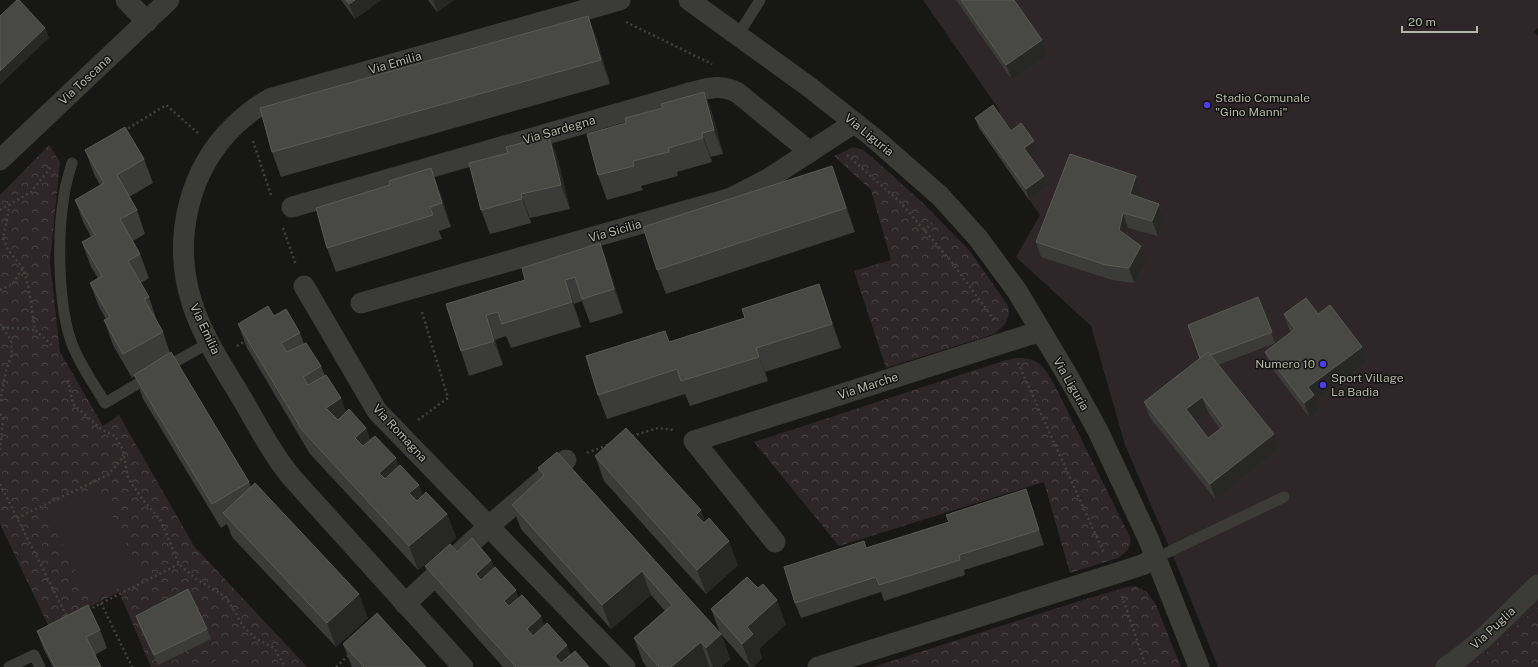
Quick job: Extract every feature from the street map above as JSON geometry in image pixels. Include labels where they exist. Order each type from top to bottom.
[{"type":"street","points":[[126,0],[147,22]]},
{"type":"street","name":"Via Toscana","points":[[0,160],[169,0]]},
{"type":"street","name":"Via Emilia","points":[[463,667],[284,468],[268,443],[213,350],[191,301],[184,270],[183,244],[187,212],[194,187],[214,148],[250,111],[264,102],[278,96],[620,0]]},
{"type":"street","name":"Via Liguria","points":[[689,0],[808,86],[916,174],[964,221],[1008,277],[1041,331],[1098,431],[1156,558],[1199,667]]},
{"type":"street","name":"Via Sardegna","points":[[292,207],[671,98],[713,88],[726,88],[738,93],[810,152]]},
{"type":"street","name":"Via Sicilia","points":[[361,303],[731,198],[768,179],[854,123]]},
{"type":"street","name":"Via Romagna","points":[[304,286],[369,400],[377,411],[625,667]]},
{"type":"street","name":"Via Marche","points":[[694,441],[1041,331]]},
{"type":"street","points":[[694,441],[775,542]]},
{"type":"street","points":[[405,604],[489,526],[566,460]]},
{"type":"street","points":[[818,667],[1114,574],[1156,558]]},
{"type":"street","name":"Via Puglia","points":[[1446,667],[1487,635],[1538,585]]},
{"type":"lane","points":[[738,35],[760,0]]},
{"type":"lane","points":[[72,163],[64,196],[61,227],[62,292],[72,344],[105,403],[213,350]]},
{"type":"lane","points":[[1156,558],[1284,497]]},
{"type":"lane","points":[[9,667],[34,655],[40,667]]},
{"type":"path","points":[[119,134],[166,105],[214,148]]},
{"type":"path","points":[[842,150],[900,202],[950,260],[997,324]]},
{"type":"path","points":[[0,210],[31,192],[51,167],[72,163]]},
{"type":"path","points":[[10,204],[3,238],[8,250],[23,268],[29,289],[35,330]]},
{"type":"path","points":[[924,231],[933,222]]},
{"type":"path","points":[[0,290],[13,284],[23,268]]},
{"type":"path","points":[[398,433],[448,398],[415,287]]},
{"type":"path","points":[[1,326],[35,330],[54,347]]},
{"type":"path","points":[[0,403],[6,371],[12,354],[11,340],[1,326]]},
{"type":"path","points":[[213,350],[252,337]]},
{"type":"path","points":[[1016,358],[1114,574],[1146,667]]},
{"type":"path","points":[[67,376],[73,404],[101,428],[115,436],[123,450],[128,478],[142,499],[160,519],[179,564],[196,579],[226,597],[242,626],[255,638],[274,648],[285,667]]},
{"type":"path","points":[[0,414],[2,419],[0,451]]},
{"type":"path","points":[[625,439],[651,430],[664,428],[677,430],[694,441]]},
{"type":"path","points":[[566,460],[610,444]]},
{"type":"path","points":[[17,518],[108,475],[124,455]]},
{"type":"path","points":[[0,484],[68,620]]},
{"type":"path","points":[[81,613],[179,564]]},
{"type":"path","points":[[101,603],[132,667]]},
{"type":"path","points":[[61,623],[75,616]]},
{"type":"path","points":[[336,667],[353,651]]},
{"type":"green space","name":"Sport Village La Badia","points":[[923,0],[1538,0],[1538,28],[1534,31],[1538,36],[1538,607],[1470,667],[1218,667],[1176,563],[1125,445],[1091,326],[1016,257],[1040,215],[979,128],[997,115],[1000,111]]},
{"type":"green space","points":[[49,145],[60,162],[50,262],[60,352],[103,426],[119,415],[194,546],[307,667],[151,667],[119,592],[49,627],[0,524],[0,195]]},
{"type":"green space","points":[[854,147],[863,150],[873,158],[925,205],[969,250],[1009,309],[1006,321],[994,334],[886,368],[854,271],[891,260],[871,190],[834,156]]},
{"type":"green space","points":[[1016,358],[1029,359],[1039,363],[1053,382],[1130,537],[1128,549],[1118,558],[1070,573],[1044,482],[839,546],[754,442],[1003,361]]},
{"type":"green space","points":[[97,486],[143,576],[91,602],[46,512]]},
{"type":"green space","points":[[1136,586],[1147,592],[1156,605],[1181,667],[873,667],[1079,601],[1127,587]]},
{"type":"green space","points":[[1538,607],[1538,667],[1470,667],[1473,664]]},
{"type":"green space","points":[[219,658],[227,667],[208,667]]},
{"type":"building","points":[[17,0],[19,0],[45,28],[0,71],[0,16]]},
{"type":"building","points":[[346,0],[355,0],[349,4]]},
{"type":"building","points":[[961,0],[1014,0],[1042,40],[1006,65]]},
{"type":"building","points":[[588,16],[601,60],[272,152],[260,108]]},
{"type":"building","points":[[704,92],[714,130],[702,133],[703,138],[668,148],[669,152],[633,161],[634,166],[598,175],[587,134],[626,123],[625,118],[663,108],[661,104]]},
{"type":"building","points":[[993,105],[1011,131],[1021,123],[1034,141],[1024,148],[1044,176],[1026,189],[975,118]]},
{"type":"building","points":[[125,127],[144,159],[117,175],[137,210],[120,219],[140,254],[128,261],[149,297],[144,299],[163,332],[123,354],[104,320],[110,317],[90,283],[102,276],[82,242],[95,235],[75,200],[104,183],[85,150]]},
{"type":"building","points":[[549,136],[561,185],[521,194],[522,199],[481,210],[469,163],[508,153],[506,147]]},
{"type":"building","points":[[1070,154],[1136,176],[1130,194],[1159,204],[1152,221],[1123,213],[1119,230],[1141,246],[1129,268],[1106,265],[1036,242]]},
{"type":"building","points":[[832,166],[846,208],[657,270],[643,227]]},
{"type":"building","points":[[431,168],[442,203],[430,207],[433,215],[327,248],[316,208],[390,185],[389,181]]},
{"type":"building","points":[[600,243],[614,289],[582,299],[575,277],[565,280],[572,302],[502,324],[498,312],[486,315],[494,341],[461,351],[446,304],[525,280],[522,268]]},
{"type":"building","points":[[819,284],[832,324],[756,348],[759,357],[681,381],[677,369],[598,395],[586,356],[665,331],[669,342],[745,318],[742,309]]},
{"type":"building","points":[[1258,297],[1272,332],[1211,355],[1208,352],[1200,358],[1188,325]]},
{"type":"building","points":[[1306,298],[1318,314],[1330,305],[1362,347],[1308,387],[1314,395],[1304,403],[1265,352],[1295,329],[1284,314]]},
{"type":"building","points":[[268,306],[274,316],[286,309],[300,333],[281,343],[287,352],[306,343],[321,366],[303,377],[308,385],[326,375],[341,398],[326,408],[338,420],[349,409],[366,428],[355,438],[363,446],[375,436],[396,458],[379,473],[385,479],[400,465],[419,485],[409,493],[417,501],[426,492],[447,514],[409,546],[302,430],[238,324]]},
{"type":"building","points":[[171,352],[249,482],[212,504],[134,375]]},
{"type":"building","points":[[1208,352],[1274,434],[1210,484],[1144,402]],"holes":[[[1202,397],[1224,426],[1208,438],[1186,409]]]},
{"type":"building","points":[[626,428],[701,510],[696,515],[704,523],[709,518],[729,541],[697,570],[595,456]]},
{"type":"building","points":[[557,452],[721,634],[706,648],[701,642],[671,667],[659,667],[634,638],[672,605],[642,571],[602,605],[512,505],[544,475],[538,468]]},
{"type":"building","points":[[255,483],[359,594],[327,623],[223,513]]},
{"type":"building","points":[[1026,489],[1039,530],[959,555],[960,560],[879,585],[876,577],[795,603],[784,567],[864,541],[866,548],[949,522],[946,515]]},
{"type":"building","points":[[472,538],[491,560],[476,574],[481,580],[495,567],[516,590],[504,601],[509,606],[522,595],[541,616],[527,629],[533,636],[547,623],[567,645],[555,656],[561,663],[575,651],[589,667],[516,667],[425,566],[450,544],[457,552]]},
{"type":"building","points":[[747,577],[758,588],[763,584],[777,600],[747,627],[753,634],[742,644],[711,609]]},
{"type":"building","points":[[188,589],[207,629],[154,655],[136,616]]},
{"type":"building","points":[[88,605],[100,630],[86,637],[101,667],[55,667],[37,631]]},
{"type":"building","points":[[377,613],[426,667],[364,667],[343,644]]},
{"type":"place","name":"Stadio Comunale \"Gino Manni\"","points":[[1207,105]]},
{"type":"place","name":"Numero 10","points":[[1323,364]]},
{"type":"place","name":"Sport Village La Badia","points":[[1323,385]]}]
